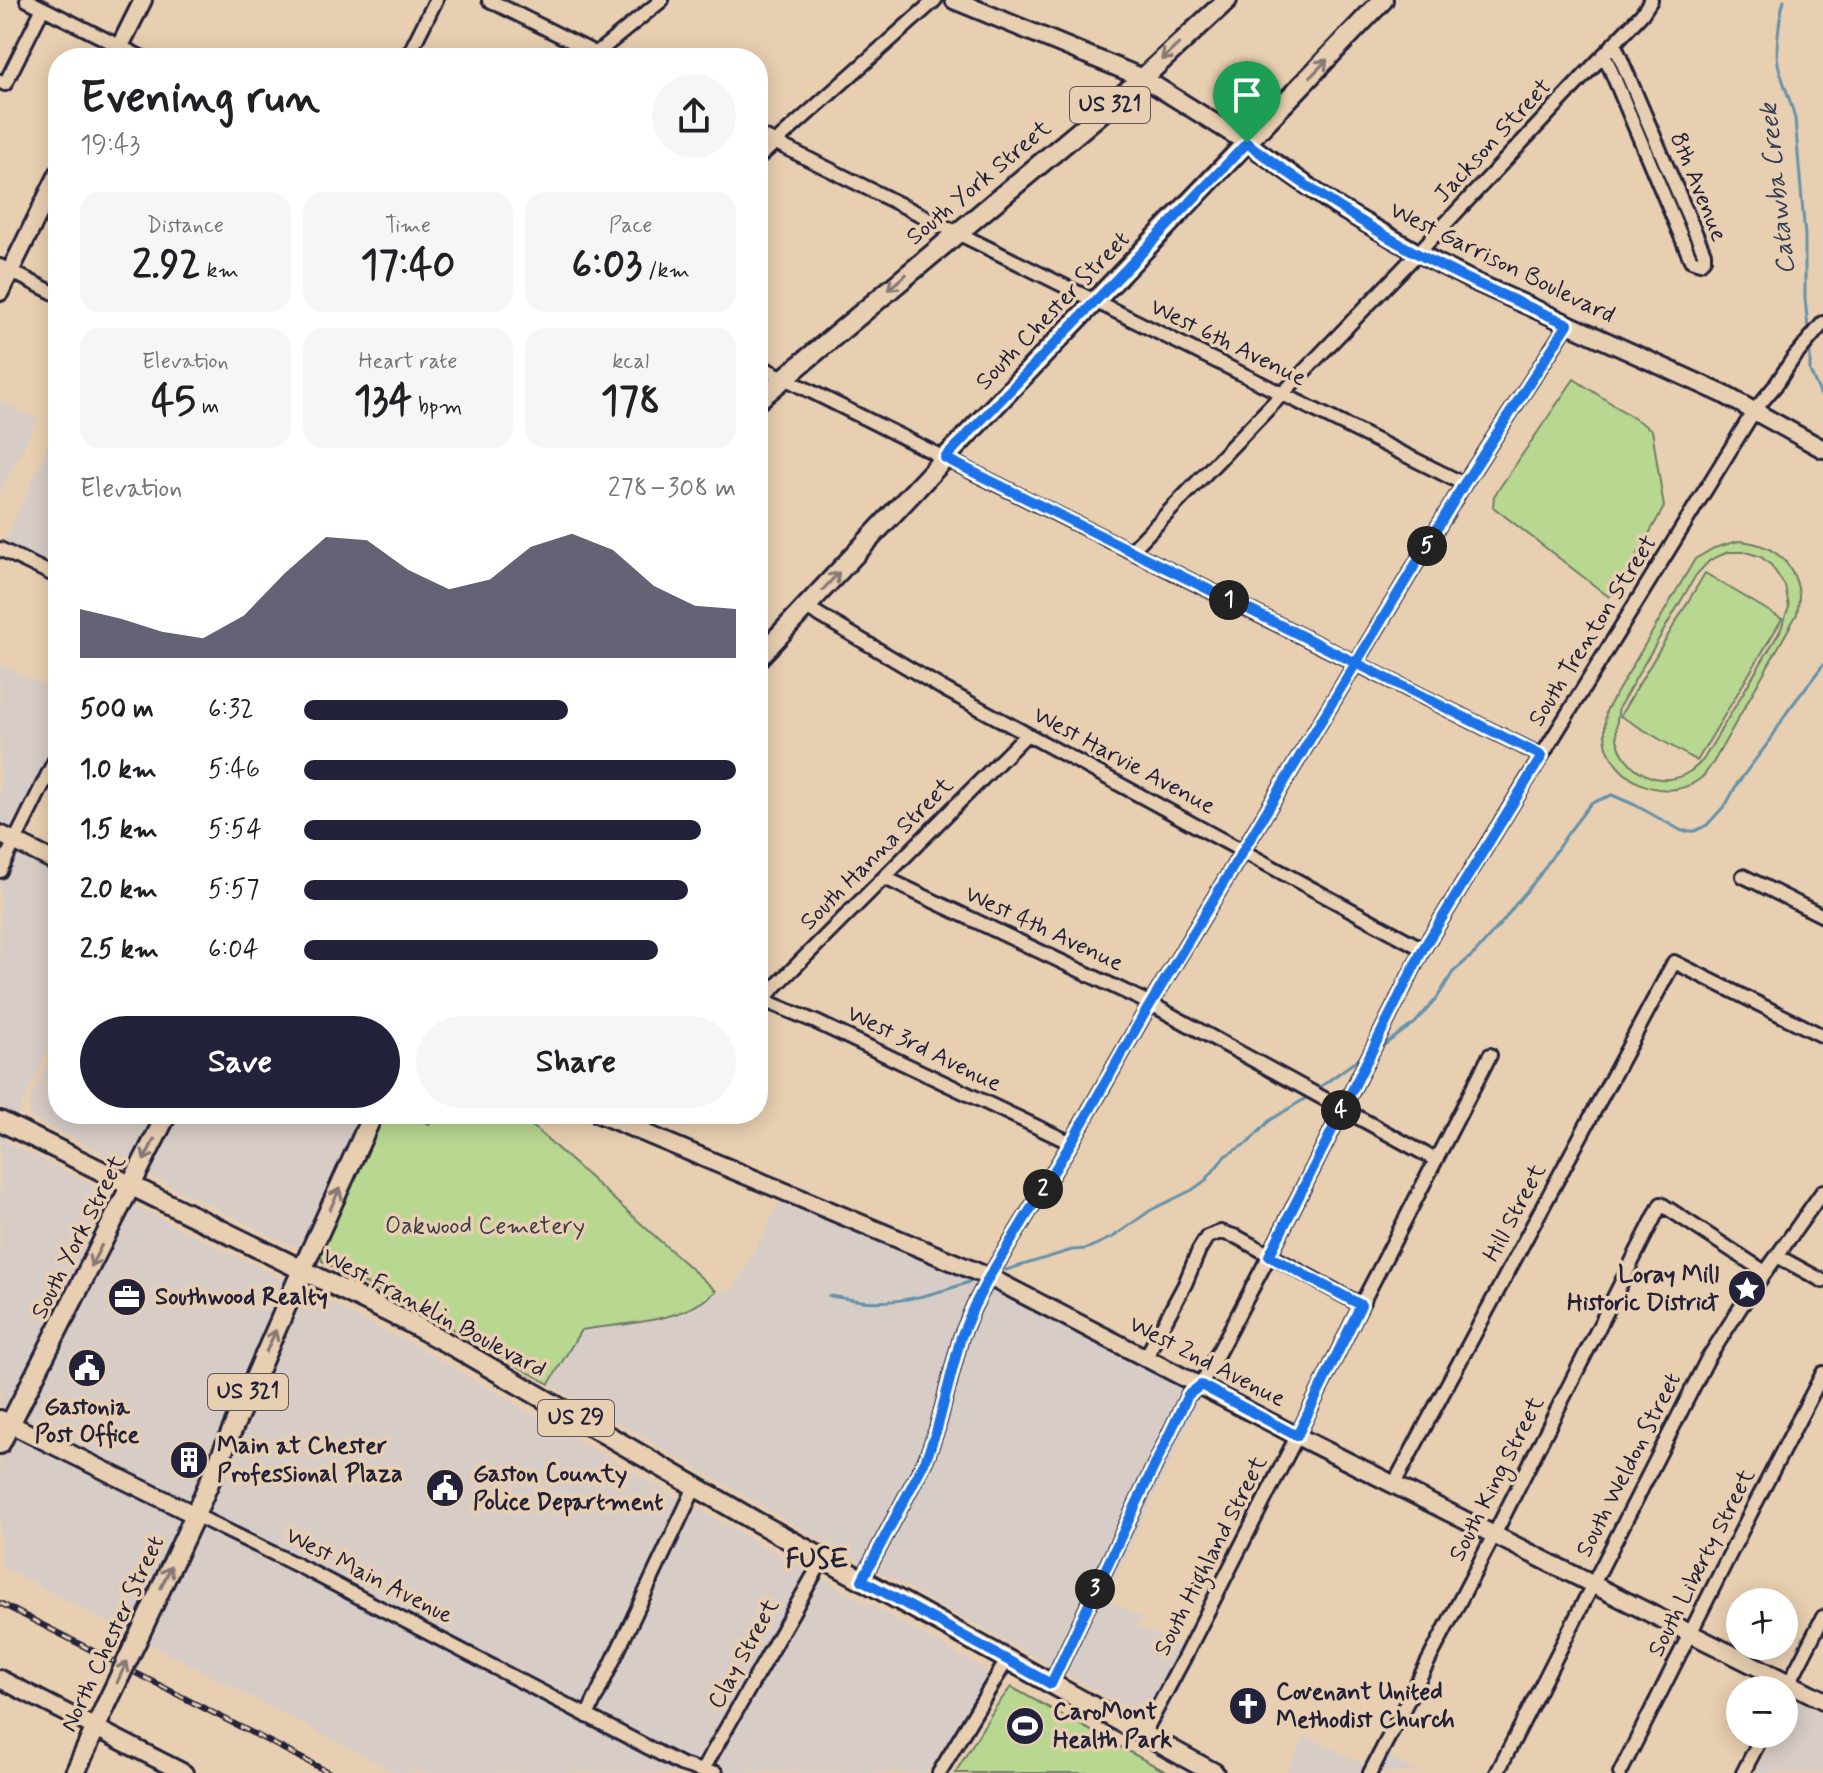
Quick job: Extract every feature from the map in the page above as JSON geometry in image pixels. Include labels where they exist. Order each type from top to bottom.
[{"type":"main road","name":"South York Street","points":[[768,392],[1143,78],[1227,0]]},
{"type":"main road","name":"South Chester Street","points":[[768,647],[1383,0]]},
{"type":"main road","name":"West Franklin Boulevard","points":[[0,1121],[458,1349],[823,1559],[1214,1773]]},
{"type":"main road","name":"South York Street","points":[[0,1444],[5,1421],[162,1124]]},
{"type":"main road","name":"US 321","points":[[195,1515],[368,1124]]},
{"type":"main road","name":"North Chester Street","points":[[75,1773],[195,1515]]},
{"type":"street","points":[[27,0],[110,48]]},
{"type":"street","points":[[119,48],[143,0]]},
{"type":"street","points":[[412,48],[434,3],[420,0]]},
{"type":"street","points":[[489,0],[582,48]]},
{"type":"street","points":[[606,48],[662,0]]},
{"type":"street","points":[[768,149],[935,0]]},
{"type":"street","name":"West Garrison Boulevard","points":[[954,0],[1143,78],[1247,143],[1336,206],[1418,253],[1690,379],[1823,449]]},
{"type":"street","name":"Jackson Street","points":[[1131,551],[1418,253],[1642,14],[1651,0]]},
{"type":"street","points":[[0,81],[5,84],[43,8]]},
{"type":"street","name":"8th Avenue","points":[[1604,54],[1691,260],[1700,263],[1704,253],[1614,43]]},
{"type":"street","name":"West 6th Avenue","points":[[768,139],[1464,484]]},
{"type":"street","points":[[0,292],[5,269],[48,192]]},
{"type":"street","points":[[5,269],[48,290]]},
{"type":"street","name":"South Trenton Street","points":[[1051,1684],[1188,1395],[1201,1385],[1269,1256],[1423,949],[1754,411],[1823,323]]},
{"type":"street","points":[[862,1580],[926,1459],[961,1337],[989,1277],[1464,484],[1568,324]]},
{"type":"street","points":[[768,370],[1542,756]]},
{"type":"street","points":[[0,549],[48,572]]},
{"type":"street","name":"West Harvie Avenue","points":[[806,607],[942,688],[1423,949]]},
{"type":"street","name":"South Hanna Street","points":[[768,992],[1027,734]]},
{"type":"street","points":[[0,871],[7,838],[48,770]]},
{"type":"street","points":[[7,838],[48,858]]},
{"type":"street","points":[[1743,876],[1823,916]]},
{"type":"street","name":"West 4th Avenue","points":[[885,878],[1151,1004],[1436,1160]]},
{"type":"street","name":"Hill Street","points":[[1394,1484],[1674,962],[1823,1036]]},
{"type":"street","name":"West 3rd Avenue","points":[[768,1003],[816,1022],[1071,1143]]},
{"type":"street","name":"South Highland Street","points":[[1143,1735],[1490,1055]]},
{"type":"street","name":"West 2nd Avenue","points":[[623,1124],[989,1277],[1691,1634],[1766,1676]]},
{"type":"street","points":[[638,1130],[644,1124]]},
{"type":"street","name":"South Weldon Street","points":[[1497,1773],[1707,1360],[1823,1191]]},
{"type":"street","name":"South King Street","points":[[1370,1773],[1661,1204],[1765,1272]]},
{"type":"street","points":[[1146,1357],[1185,1284],[1199,1250],[1207,1237],[1221,1232],[1237,1237],[1361,1305]]},
{"type":"street","points":[[1777,1256],[1823,1281]]},
{"type":"street","name":"South Liberty Street","points":[[1620,1773],[1823,1373]]},
{"type":"street","name":"West Main Avenue","points":[[5,1421],[332,1583],[680,1764],[709,1772]]},
{"type":"street","points":[[587,1716],[695,1487]]},
{"type":"street","name":"Clay Street","points":[[709,1772],[823,1559]]},
{"type":"street","points":[[1793,1676],[1823,1617]]},
{"type":"street","points":[[939,1773],[1007,1660]]},
{"type":"street","points":[[0,1679],[184,1773]]},
{"type":"street","name":"West 2nd Avenue","points":[[1798,1692],[1823,1700]]},
{"type":"street","points":[[1743,1773],[1756,1748]]},
{"type":"shaded area","points":[[0,400],[38,419],[0,493]]},
{"type":"shaded area","points":[[48,447],[48,566],[3,543]]},
{"type":"shaded area","points":[[0,663],[48,688],[48,754],[10,829],[48,846],[48,1051],[5,1141],[415,1345],[987,1672],[986,1680],[927,1773],[397,1773],[0,1566]]},
{"type":"shaded area","points":[[48,1063],[48,1124],[362,1124],[302,1251],[29,1117],[31,1097]]},
{"type":"shaded area","points":[[781,1200],[975,1281],[1201,1396],[1106,1598],[1142,1618],[1138,1626],[1196,1656],[1161,1726],[828,1544],[549,1384],[581,1330],[665,1317],[710,1297],[716,1291],[733,1290]]},
{"type":"shaded area","points":[[1798,1701],[1823,1713],[1823,1773],[1755,1773],[1768,1748],[1798,1748]]},
{"type":"shaded area","points":[[1305,1735],[1363,1764],[1372,1748],[1420,1773],[1286,1773]]},
{"type":"green space","points":[[1574,379],[1652,430],[1664,507],[1621,584],[1609,597],[1493,507],[1494,496]]},
{"type":"green space","points":[[1738,541],[1750,542],[1779,556],[1797,583],[1797,614],[1704,775],[1677,789],[1650,787],[1626,775],[1610,754],[1605,738],[1606,711],[1695,559],[1714,548]],"holes":[[[1728,552],[1746,552],[1761,557],[1771,565],[1785,586],[1789,607],[1780,631],[1703,760],[1678,777],[1666,779],[1644,774],[1635,768],[1621,749],[1616,730],[1619,707],[1696,575],[1710,560]]]},
{"type":"green space","points":[[1705,573],[1782,619],[1697,761],[1620,716]]},
{"type":"green space","name":"Oakwood Cemetery","points":[[377,1124],[530,1124],[716,1291],[702,1302],[670,1316],[581,1330],[549,1384],[438,1321],[322,1261],[322,1246]]},
{"type":"green space","points":[[1011,1687],[1168,1773],[955,1773]]},
{"type":"waterway","name":"Catawba Creek","points":[[1784,0],[1777,57],[1795,119],[1805,236],[1808,328]]},
{"type":"waterway","name":"Catawba Creek","points":[[1810,350],[1810,371],[1823,400]]},
{"type":"waterway","points":[[1381,1047],[1415,1023],[1437,998],[1453,972],[1475,953],[1539,876],[1591,803],[1612,795],[1682,831],[1695,831],[1707,825],[1727,803],[1787,712],[1823,665]]},
{"type":"waterway","points":[[1320,1087],[1360,1058]]},
{"type":"waterway","points":[[1006,1270],[1072,1250],[1086,1249],[1113,1237],[1151,1210],[1206,1180],[1225,1156],[1249,1142],[1269,1121],[1306,1098]]},
{"type":"waterway","points":[[829,1296],[876,1302],[904,1300],[975,1280]]},
{"type":"railway","points":[[0,1603],[330,1773]]},
{"type":"place","name":"Loray Mill Historic District","points":[[1747,1289]]},
{"type":"place","name":"Southwood Realty","points":[[127,1297]]},
{"type":"place","name":"Gastonia Post Office","points":[[87,1368]]},
{"type":"place","name":"Main at Chester Professional Plaza","points":[[189,1460]]},
{"type":"place","name":"Gaston County Police Department","points":[[445,1488]]},
{"type":"place","name":"Covenant United Methodist Church","points":[[1248,1706]]},
{"type":"place","name":"CaroMont Health Park","points":[[1025,1726]]},
{"type":"district","name":"FUSE","points":[[817,1560]]},
{"type":"route","points":[[1247,143],[945,458],[1356,663],[989,1277],[961,1337],[926,1459],[862,1580],[1051,1684],[1188,1395],[1201,1385],[1297,1436],[1361,1305],[1269,1256],[1423,949],[1542,756],[1356,663],[1464,484],[1568,324],[1418,253],[1336,206],[1247,143]]}]
